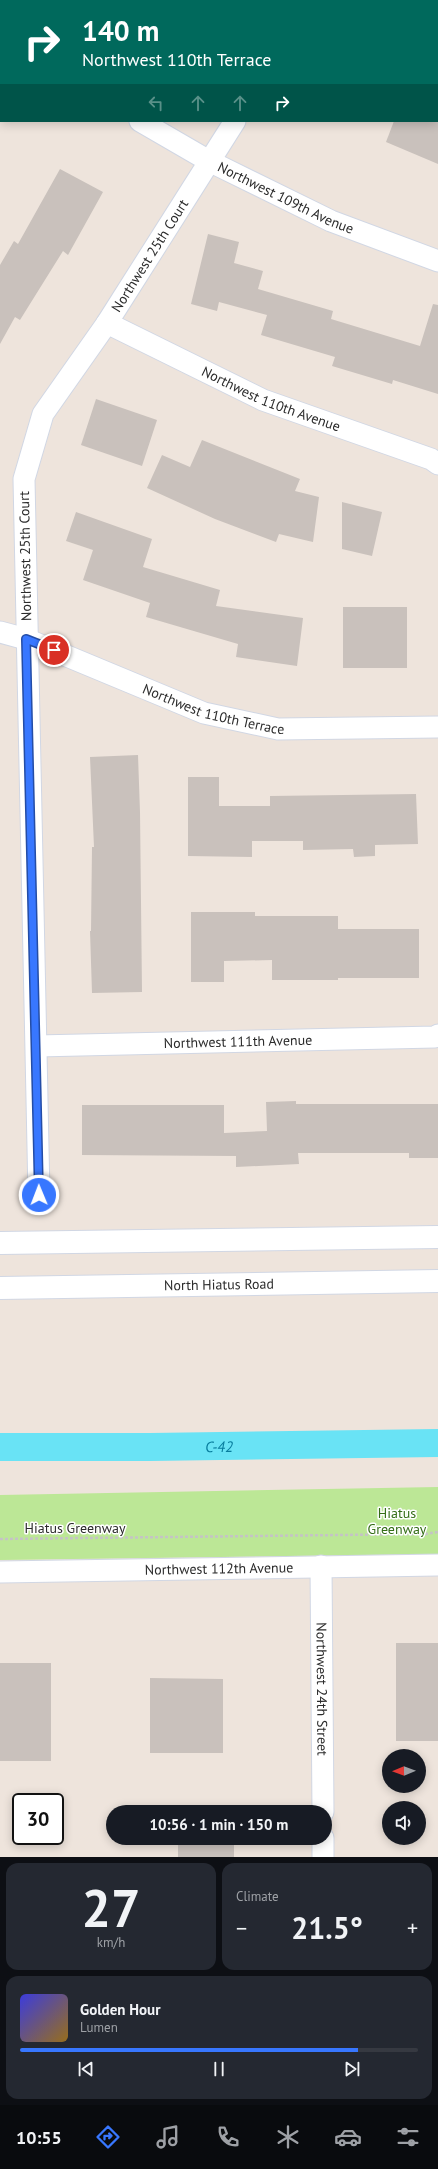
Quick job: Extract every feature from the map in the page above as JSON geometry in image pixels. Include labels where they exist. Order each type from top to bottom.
[{"type":"main road","points":[[0,1243],[438,1237]]},
{"type":"main road","name":"North Hiatus Road","points":[[0,1288],[438,1281]]},
{"type":"street","name":"Northwest 109th Avenue","points":[[142,122],[209,161],[330,221],[438,261]]},
{"type":"street","name":"Northwest 25th Court","points":[[39,1195],[37,1046],[26,639],[24,479],[43,414],[107,323],[234,122]]},
{"type":"street","name":"Northwest 110th Avenue","points":[[107,323],[263,400],[432,459],[438,464]]},
{"type":"street","name":"Northwest 110th Terrace","points":[[0,632],[26,639],[204,713],[278,729],[438,726]]},
{"type":"street","name":"Northwest 111th Avenue","points":[[37,1046],[435,1037],[438,1035]]},
{"type":"street","name":"Northwest 112th Avenue","points":[[0,1572],[438,1565]]},
{"type":"street","name":"Northwest 24th Street","points":[[321,1566],[323,1805]]},
{"type":"street","points":[[323,1845],[323,1857]]},
{"type":"path","name":"Hiatus Greenway","points":[[0,1539],[426,1534],[438,1532]]},
{"type":"green space","name":"Hiatus Greenway","points":[[438,1487],[438,1554],[0,1560],[0,1495]]},
{"type":"building","points":[[394,122],[438,122],[438,164],[386,142]]},
{"type":"building","points":[[60,169],[103,192],[68,255],[63,251],[20,320],[15,317],[0,344],[0,265],[14,241],[18,244]]},
{"type":"building","points":[[208,234],[239,242],[234,263],[263,271],[258,289],[333,311],[331,319],[420,346],[433,304],[438,305],[438,394],[393,380],[392,384],[332,366],[335,357],[261,335],[267,315],[219,302],[217,311],[191,304]]},
{"type":"building","points":[[96,399],[157,420],[142,466],[81,445]]},
{"type":"building","points":[[202,440],[300,479],[295,491],[319,497],[313,542],[279,534],[276,542],[215,519],[147,488],[162,455],[190,467]]},
{"type":"building","points":[[342,502],[382,512],[372,556],[342,549]]},
{"type":"building","points":[[76,512],[152,539],[143,567],[220,590],[216,606],[303,618],[297,666],[236,657],[238,644],[146,617],[150,603],[83,580],[93,550],[66,541]]},
{"type":"building","points":[[343,607],[407,607],[407,668],[343,668]]},
{"type":"building","points":[[138,755],[142,992],[92,993],[90,931],[92,847],[94,847],[90,757]]},
{"type":"building","points":[[188,777],[219,777],[219,806],[270,806],[270,796],[416,794],[418,844],[375,845],[375,856],[354,857],[353,849],[303,850],[303,841],[252,841],[252,857],[188,856]]},
{"type":"building","points":[[191,912],[255,912],[255,916],[338,916],[338,929],[419,929],[419,978],[272,980],[272,960],[224,961],[224,982],[191,982]]},
{"type":"building","points":[[296,1101],[296,1104],[438,1104],[438,1158],[409,1158],[409,1153],[298,1153],[299,1164],[236,1167],[236,1156],[82,1155],[82,1105],[224,1105],[224,1133],[267,1131],[266,1102]]},
{"type":"building","points":[[396,1643],[438,1643],[438,1741],[396,1741]]},
{"type":"building","points":[[0,1663],[51,1663],[51,1761],[0,1761]]},
{"type":"building","points":[[150,1678],[223,1679],[223,1753],[150,1753]]},
{"type":"building","points":[[178,1845],[234,1845],[234,1857],[178,1857]]},
{"type":"waterway","name":"C-42","points":[[0,1447],[150,1447],[438,1443]]},
{"type":"route","points":[[39,1195],[37,1046],[26,639],[54,650]]}]
